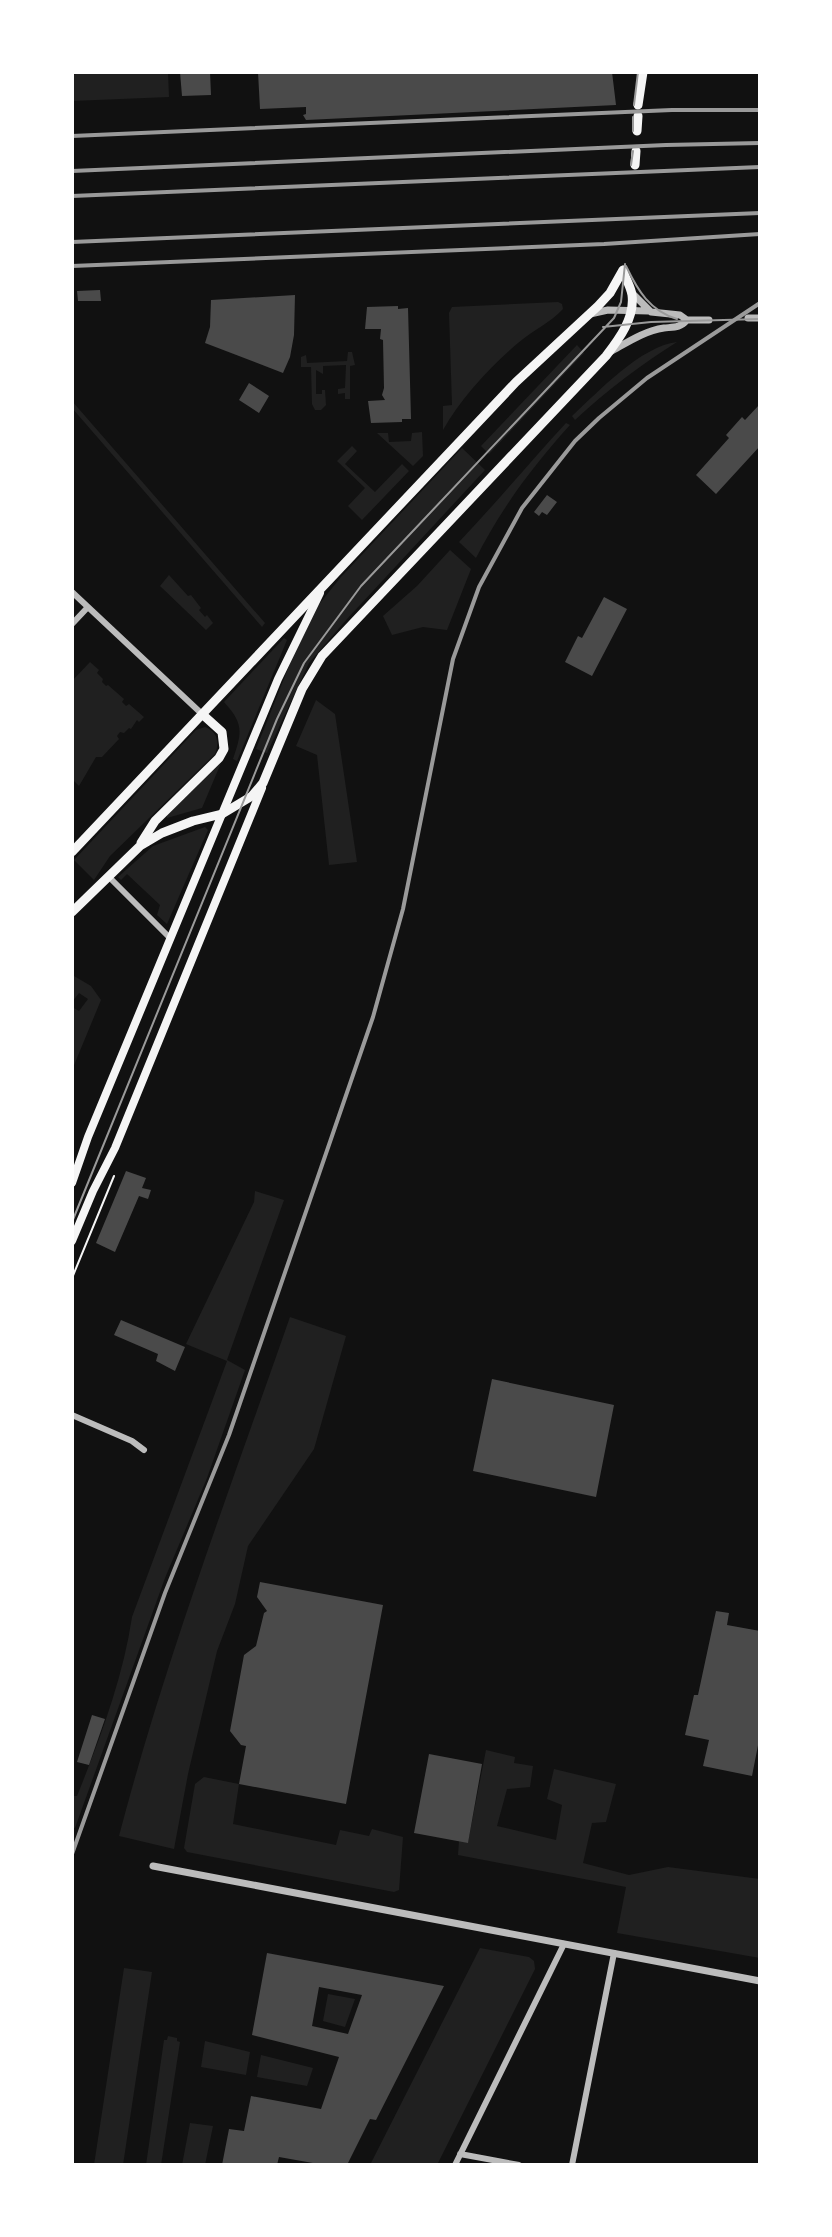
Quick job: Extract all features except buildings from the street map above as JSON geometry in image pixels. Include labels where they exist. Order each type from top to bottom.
[{"type":"main road","points":[[638,105],[643,72]]},
{"type":"main road","points":[[637,131],[638,116]]},
{"type":"main road","points":[[635,165],[636,151]]},
{"type":"main road","points":[[72,1241],[115,1148],[302,689],[322,656],[608,353],[628,323],[633,294],[623,270],[610,293],[522,376],[74,845]]},
{"type":"main road","points":[[72,1183],[88,1137],[283,666],[324,585]]},
{"type":"main road","points":[[72,912],[140,846],[155,821],[219,758],[224,749],[222,732],[202,714]]},
{"type":"main road","points":[[140,846],[183,825],[222,814],[244,802],[263,783]]},
{"type":"street","points":[[633,294],[651,312]]},
{"type":"street","points":[[585,316],[608,310],[709,320]]},
{"type":"street","points":[[748,318],[760,318]]},
{"type":"street","points":[[608,353],[639,335],[682,326],[687,320]]},
{"type":"street","points":[[72,592],[202,714]]},
{"type":"street","points":[[72,624],[88,607]]},
{"type":"street","points":[[108,876],[170,938]]},
{"type":"street","points":[[72,1415],[132,1441],[144,1450]]},
{"type":"street","points":[[153,1866],[760,1981]]},
{"type":"street","points":[[455,2165],[564,1944]]},
{"type":"street","points":[[572,2165],[614,1953]]},
{"type":"street","points":[[460,2154],[519,2165]]},
{"type":"shaded area","points":[[85,72],[168,72],[169,97],[72,101],[72,75]]},
{"type":"shaded area","points":[[558,302],[563,309],[497,362],[467,395],[443,430],[443,406],[452,405],[449,313],[452,307]]},
{"type":"shaded area","points":[[677,342],[625,378],[575,420],[572,416],[635,361],[663,345]]},
{"type":"shaded area","points":[[577,345],[584,353],[489,454],[481,446]]},
{"type":"shaded area","points":[[348,352],[352,352],[355,365],[350,366],[350,399],[345,399],[345,393],[338,394],[338,389],[345,388],[346,365],[323,366],[323,374],[316,370],[316,394],[322,394],[325,390],[326,405],[321,410],[315,410],[312,404],[311,367],[301,367],[301,357],[306,355],[307,363],[347,361]]},
{"type":"shaded area","points":[[72,401],[265,623],[262,627],[72,408]]},
{"type":"shaded area","points":[[566,423],[570,425],[518,489],[476,558],[459,542]]},
{"type":"shaded area","points":[[422,432],[423,456],[413,466],[377,433],[388,433],[389,442],[411,441],[412,433]]},
{"type":"shaded area","points":[[352,446],[357,451],[345,464],[375,492],[402,464],[409,471],[362,520],[348,506],[365,488],[337,461]]},
{"type":"shaded area","points":[[462,448],[485,470],[309,663],[267,753],[256,749],[295,651],[316,608],[341,577]]},
{"type":"shaded area","points":[[450,550],[471,569],[447,630],[423,627],[392,635],[383,616],[417,586]]},
{"type":"shaded area","points":[[169,575],[188,596],[191,595],[201,608],[199,610],[213,623],[206,630],[160,586]]},
{"type":"shaded area","points":[[284,638],[287,640],[237,761],[233,759],[238,742],[238,723],[224,702]]},
{"type":"shaded area","points":[[90,662],[99,670],[97,673],[102,682],[124,699],[122,702],[126,706],[129,704],[144,717],[139,722],[137,720],[131,729],[120,732],[117,736],[119,739],[102,757],[96,757],[79,786],[72,779],[72,681]]},
{"type":"shaded area","points":[[316,700],[335,714],[357,862],[329,865],[317,755],[296,746]]},
{"type":"shaded area","points":[[205,727],[216,738],[215,754],[110,856],[94,880],[74,860],[196,730]]},
{"type":"shaded area","points":[[221,763],[202,808],[167,818],[167,815]]},
{"type":"shaded area","points":[[205,827],[208,830],[167,924],[157,915],[160,905],[127,874],[121,880],[118,877],[153,846]]},
{"type":"shaded area","points":[[74,976],[91,986],[101,1000],[72,1070],[72,1007],[79,1011],[88,999],[79,993],[72,1002]]},
{"type":"shaded area","points":[[255,1191],[284,1200],[227,1360],[245,1370],[207,1478],[165,1578],[75,1828],[72,1827],[72,1796],[77,1796],[102,1730],[123,1663],[132,1617],[227,1361],[186,1344],[254,1202]]},
{"type":"shaded area","points":[[290,1317],[346,1336],[314,1449],[248,1546],[235,1604],[217,1651],[174,1849],[119,1836],[178,1640]]},
{"type":"shaded area","points":[[486,1750],[515,1757],[514,1763],[533,1766],[530,1787],[507,1789],[497,1826],[556,1840],[562,1805],[547,1799],[554,1769],[616,1784],[606,1822],[592,1823],[583,1863],[629,1875],[668,1867],[760,1879],[760,1958],[617,1933],[626,1887],[458,1855],[459,1841],[468,1842]]},
{"type":"shaded area","points":[[204,1777],[239,1784],[233,1824],[336,1845],[340,1830],[369,1836],[372,1829],[403,1837],[399,1890],[394,1892],[187,1852],[184,1848],[195,1784]]},
{"type":"shaded area","points":[[480,1948],[529,1957],[534,1961],[535,1969],[437,2165],[370,2165]]},
{"type":"shaded area","points":[[124,1968],[152,1972],[123,2165],[94,2165]]},
{"type":"shaded area","points":[[328,1994],[355,1999],[345,2027],[323,2021]]},
{"type":"shaded area","points":[[168,2036],[180,2042],[161,2165],[146,2165],[164,2040]]},
{"type":"shaded area","points":[[205,2041],[250,2052],[246,2075],[201,2067]]},
{"type":"shaded area","points":[[261,2055],[313,2068],[307,2086],[257,2077]]},
{"type":"shaded area","points":[[190,2123],[213,2126],[205,2165],[182,2165]]},
{"type":"tram line","points":[[634,105],[638,72]]},
{"type":"tram line","points":[[633,117],[633,131]]},
{"type":"tram line","points":[[631,165],[633,151]]},
{"type":"tram line","points":[[72,1222],[277,719],[304,663],[361,586],[614,318],[621,302],[625,264]]},
{"type":"tram line","points":[[626,266],[646,299],[659,311],[677,319]]},
{"type":"tram line","points":[[603,327],[651,322],[760,319]]},
{"type":"railway","points":[[72,136],[672,110],[760,110]]},
{"type":"railway","points":[[72,171],[760,143]]},
{"type":"railway","points":[[72,196],[760,167]]},
{"type":"railway","points":[[72,242],[760,213]]},
{"type":"railway","points":[[72,266],[604,244],[760,234]]},
{"type":"railway","points":[[72,1854],[165,1593],[229,1435],[373,1017],[403,909],[453,659],[479,587],[522,508],[575,441],[647,378],[760,303]]}]
